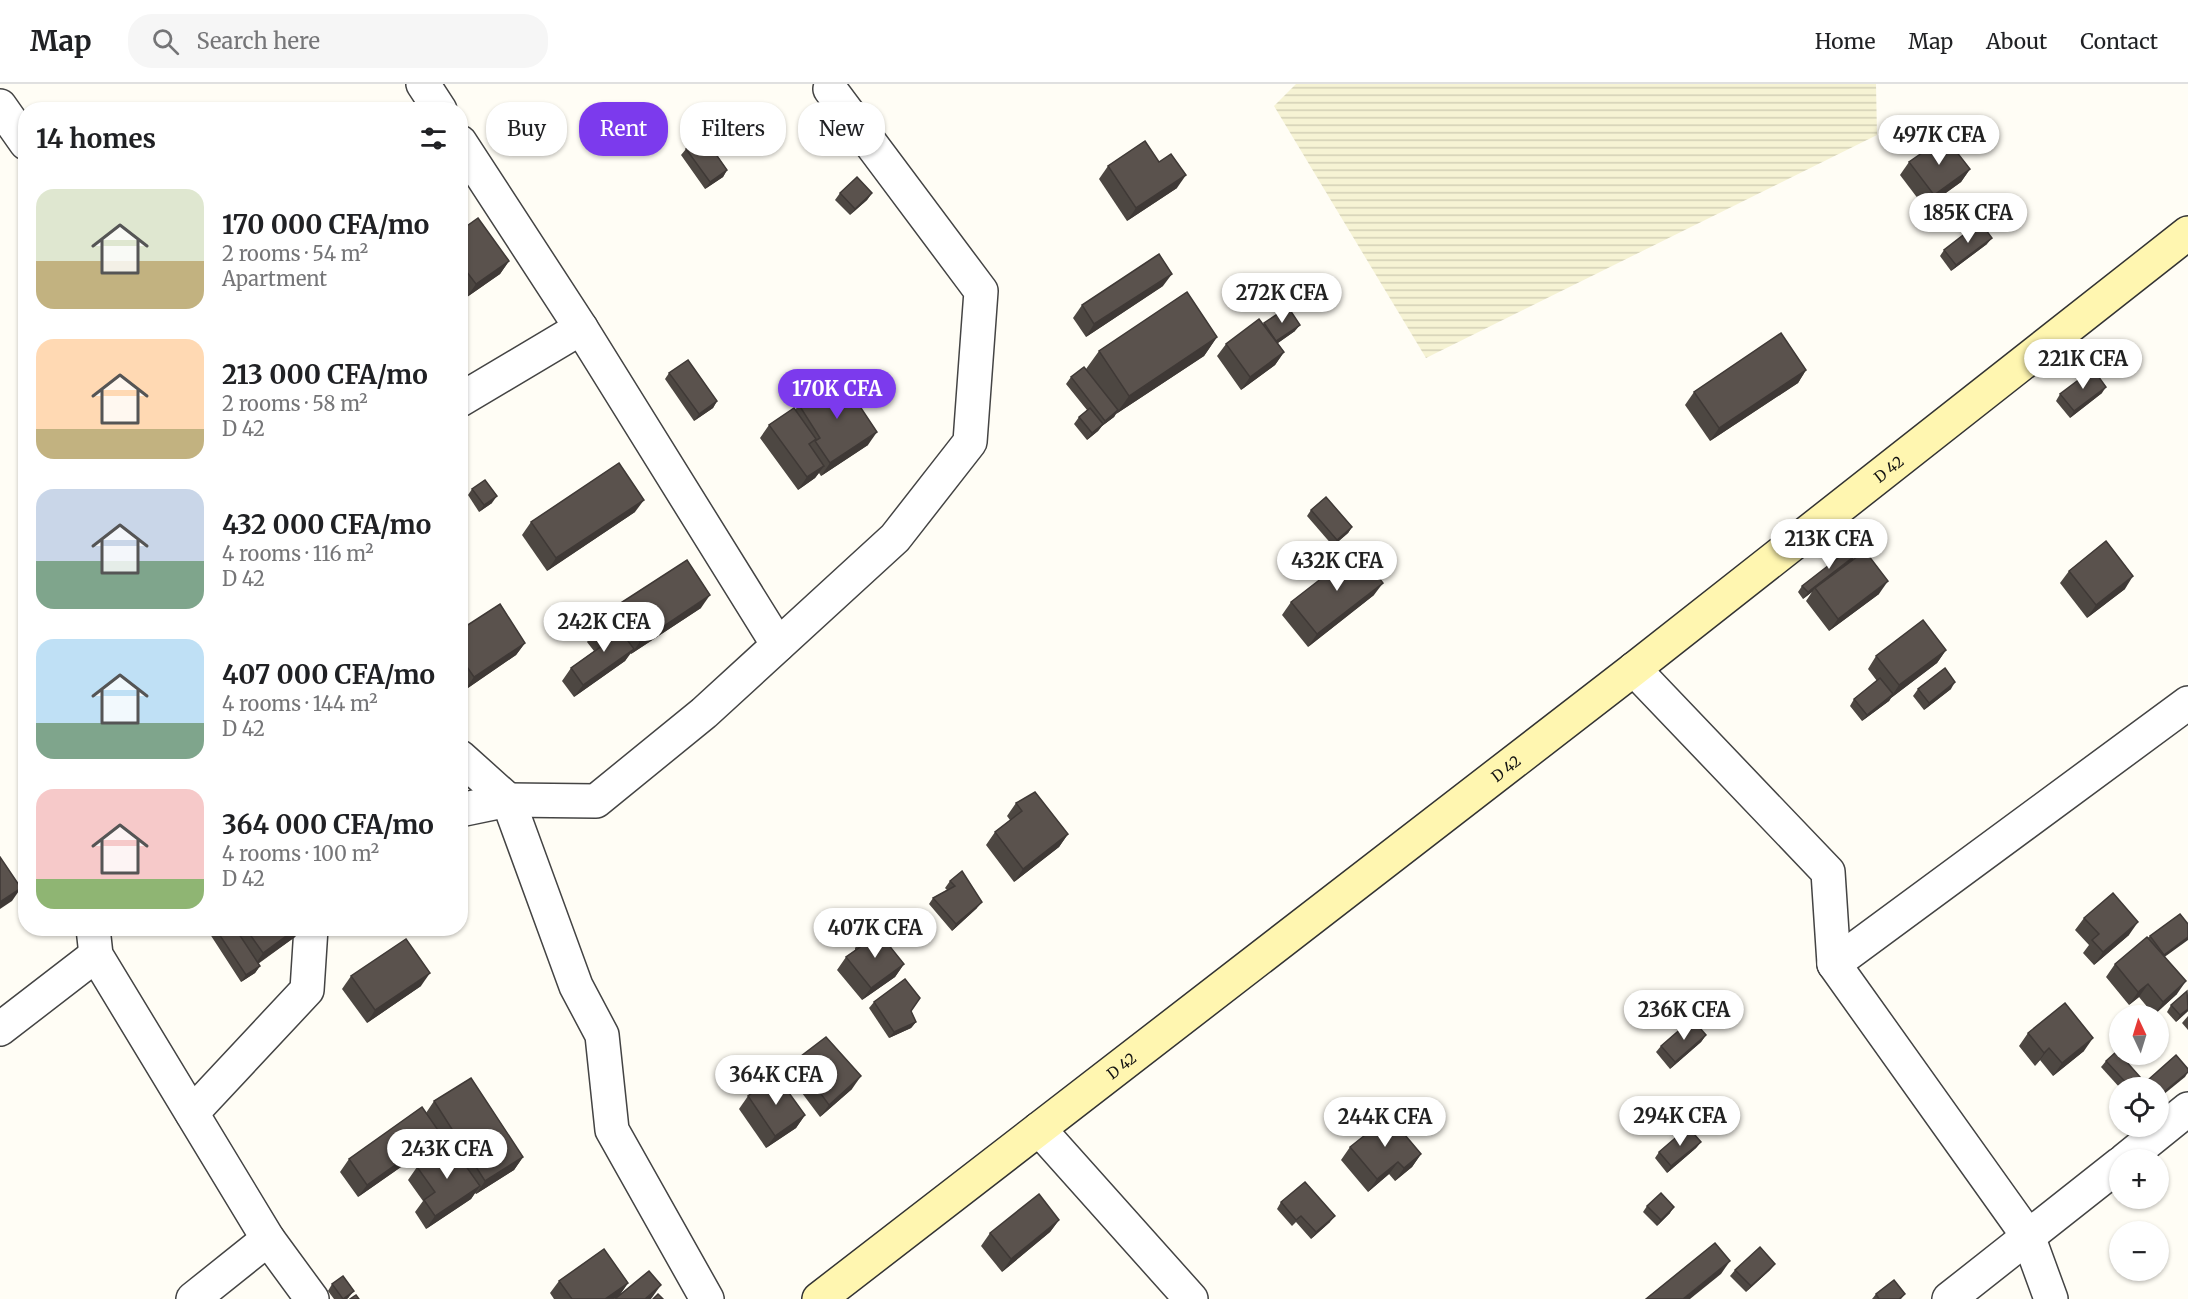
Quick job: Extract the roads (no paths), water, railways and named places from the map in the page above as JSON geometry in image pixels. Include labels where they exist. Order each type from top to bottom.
[{"type":"street","points":[[423,84],[435,102]]},
{"type":"street","points":[[468,808],[508,800],[596,801],[705,713],[895,538],[970,442],[981,291],[830,89]]},
{"type":"street","points":[[0,106],[18,132]]},
{"type":"street","points":[[468,154],[581,328],[778,645]]},
{"type":"street","name":"D 42","points":[[819,1299],[1634,669],[2188,233]]},
{"type":"street","points":[[468,395],[581,328]]},
{"type":"street","points":[[1634,669],[1828,872],[1834,964],[2028,1236],[2051,1299]]},
{"type":"street","points":[[1834,964],[2188,703]]},
{"type":"street","points":[[468,764],[508,800],[576,986],[602,1035],[612,1130],[707,1299]]},
{"type":"street","points":[[192,1113],[307,990],[310,936]]},
{"type":"street","points":[[0,1029],[95,942],[192,1113],[268,1239],[312,1299]]},
{"type":"street","points":[[2139,1149],[2188,1109]]},
{"type":"street","points":[[1039,1129],[1191,1299]]},
{"type":"street","points":[[1949,1299],[2109,1173]]},
{"type":"street","points":[[193,1299],[268,1239]]}]
